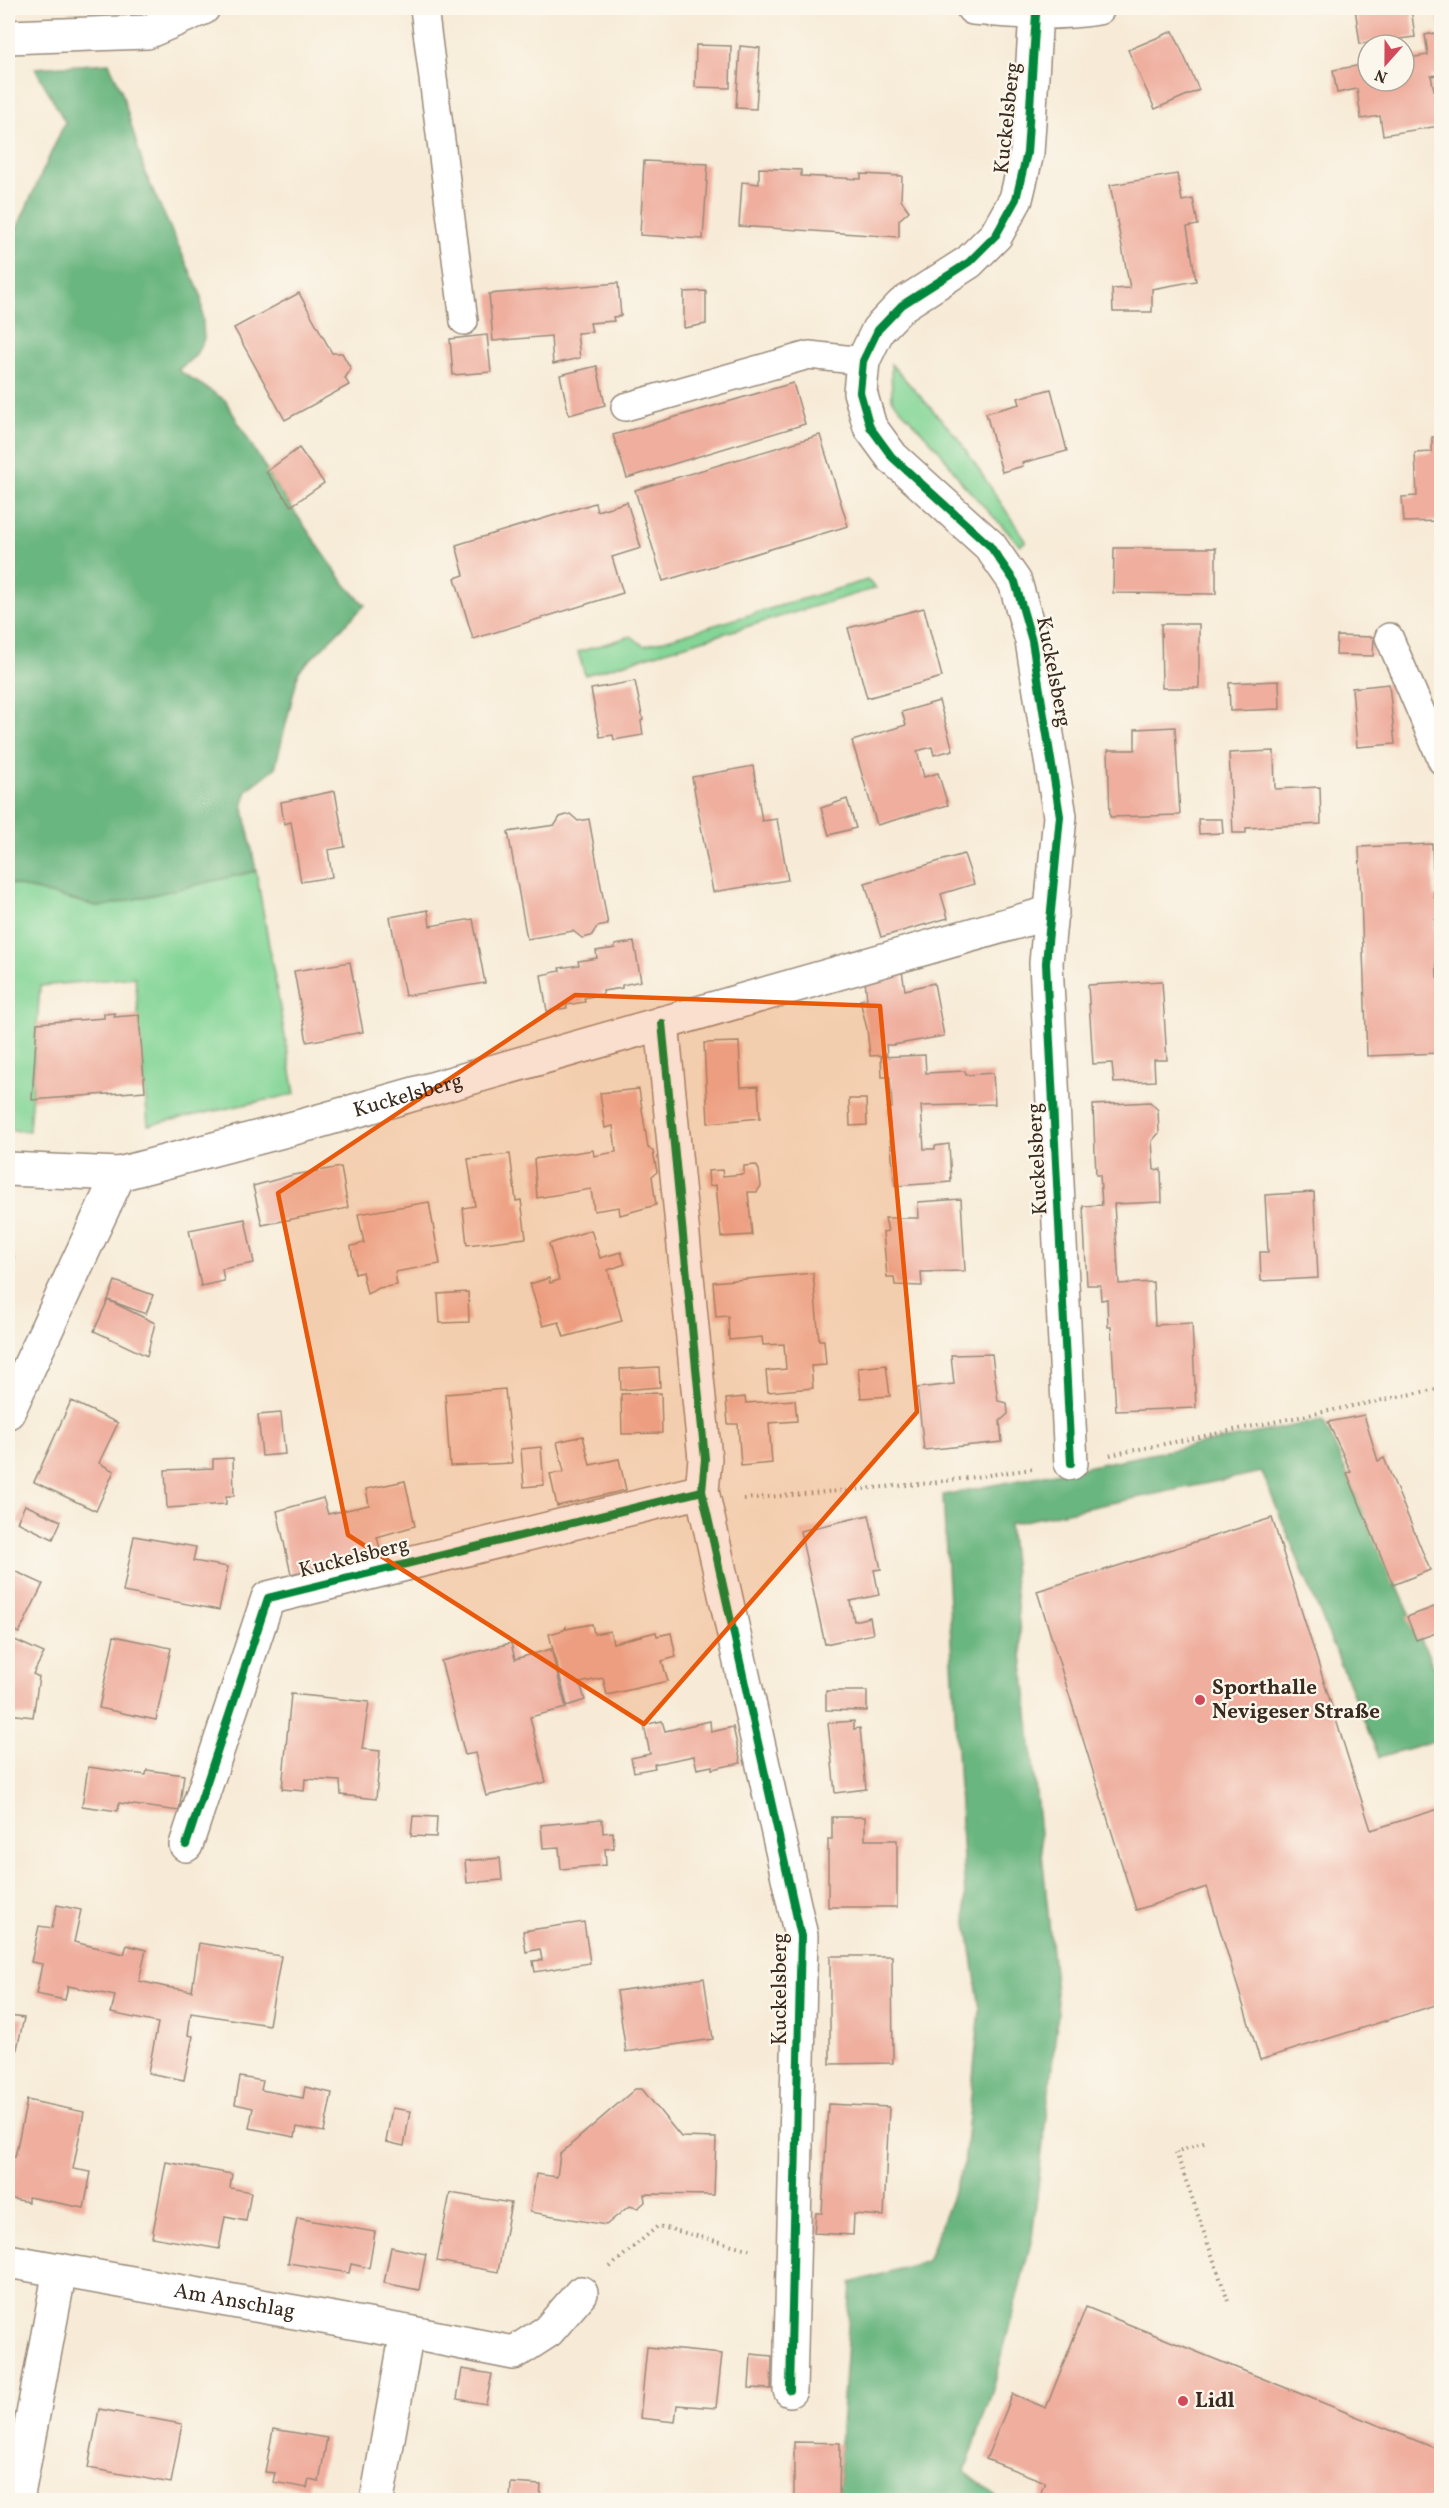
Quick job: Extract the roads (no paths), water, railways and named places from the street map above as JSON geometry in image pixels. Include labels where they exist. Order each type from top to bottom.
[{"type":"street","points":[[8,37],[147,32],[203,8]]},
{"type":"street","points":[[973,8],[1036,14],[1098,8]]},
{"type":"street","name":"Kuckelsberg","points":[[1036,14],[1027,153],[1016,199],[996,235],[969,262],[902,305],[878,330],[863,361],[860,392],[870,427],[892,457],[990,546],[1016,582],[1032,641],[1059,816],[1046,963],[1071,1463]]},
{"type":"street","name":"Kuckelsberg","points":[[8,1169],[119,1174],[309,1124],[1052,912]]},
{"type":"street","name":"Kuckelsberg","points":[[662,1023],[705,1459],[702,1491],[801,1936],[789,2390]]},
{"type":"street","points":[[8,1412],[119,1174]]},
{"type":"street","name":"Kuckelsberg","points":[[186,1845],[268,1598],[702,1491]]},
{"type":"street","name":"Am Anschlag","points":[[8,2260],[407,2332],[514,2354],[548,2331],[581,2293]]},
{"type":"street","points":[[17,2500],[60,2270]]},
{"type":"street","points":[[377,2500],[407,2332]]},
{"type":"lane","points":[[424,8],[464,321]]},
{"type":"lane","points":[[625,407],[809,355],[863,361]]},
{"type":"lane","points":[[1389,637],[1442,761]]},
{"type":"place","name":"Sporthalle Nevigeser Straße","points":[[1200,1700]]},
{"type":"place","name":"Lidl","points":[[1183,2401]]}]
